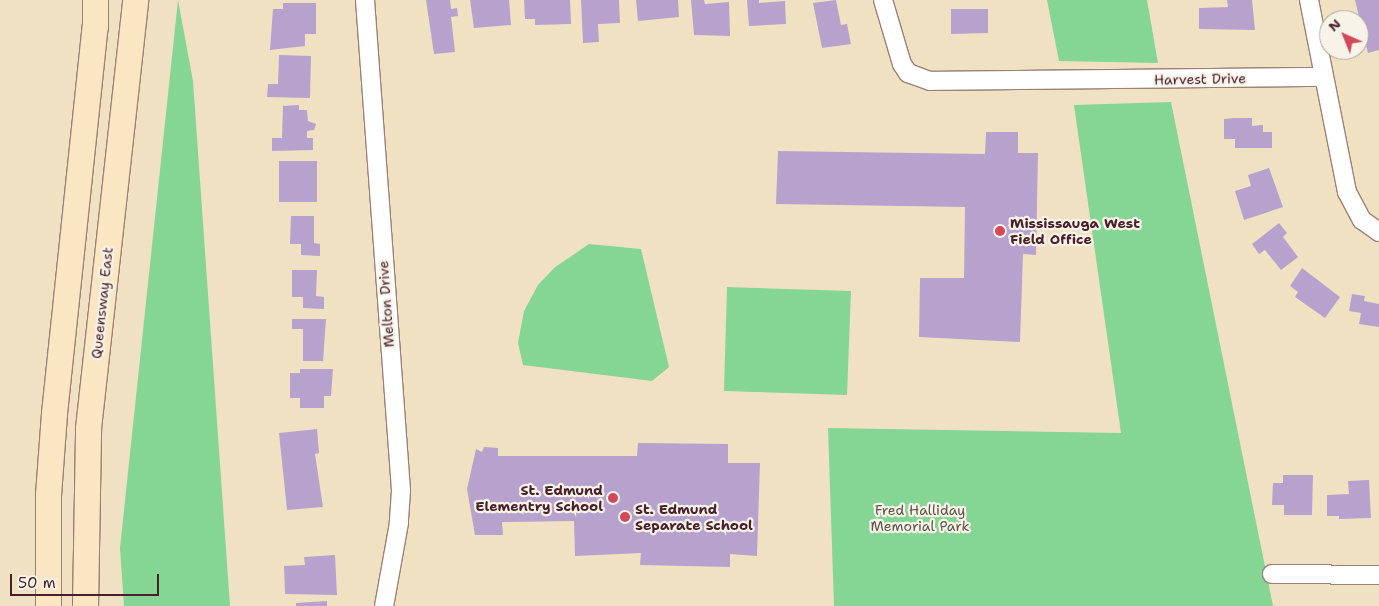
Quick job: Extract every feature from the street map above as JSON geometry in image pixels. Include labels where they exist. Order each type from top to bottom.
[{"type":"main road","points":[[48,606],[48,495],[54,413],[95,26],[94,0]]},
{"type":"main road","name":"Queensway East","points":[[85,606],[88,428],[135,0]]},
{"type":"street","name":"Melton Drive","points":[[365,0],[401,492],[399,523],[384,606]]},
{"type":"street","name":"Harvest Drive","points":[[883,0],[902,64],[908,74],[930,82],[1322,77]]},
{"type":"street","points":[[1309,0],[1322,77],[1347,192],[1362,220],[1379,232]]},
{"type":"street","points":[[1272,574],[1379,575]]},
{"type":"green space","points":[[178,0],[193,81],[230,606],[124,606],[120,548]]},
{"type":"green space","points":[[1047,0],[1147,0],[1158,63],[1059,61]]},
{"type":"green space","name":"Fred Halliday Memorial Park","points":[[1171,102],[1273,606],[834,606],[828,428],[1121,433],[1074,105]]},
{"type":"green space","points":[[589,244],[641,249],[669,367],[652,381],[523,365],[518,343],[524,311],[538,285],[554,268]]},
{"type":"green space","points":[[727,287],[851,291],[847,395],[724,391]]},
{"type":"building","points":[[426,0],[450,0],[451,9],[457,8],[458,16],[451,17],[455,52],[434,54]]},
{"type":"building","points":[[470,0],[509,0],[511,25],[474,28]]},
{"type":"building","points":[[524,0],[570,0],[571,24],[535,25],[535,19],[525,19]]},
{"type":"building","points":[[581,0],[619,0],[620,23],[598,24],[599,42],[583,43]]},
{"type":"building","points":[[636,0],[678,0],[679,17],[638,21]]},
{"type":"building","points":[[691,0],[704,0],[705,4],[729,2],[730,36],[694,35]]},
{"type":"building","points":[[747,0],[759,0],[759,3],[785,1],[786,24],[749,26]]},
{"type":"building","points":[[836,0],[841,25],[847,24],[851,44],[822,48],[813,3]]},
{"type":"building","points":[[1227,0],[1252,0],[1255,30],[1199,29],[1199,8],[1228,7]]},
{"type":"building","points":[[1355,0],[1379,0],[1379,50],[1369,53],[1369,10],[1357,10]]},
{"type":"building","points":[[283,3],[316,3],[316,34],[305,34],[305,46],[270,50],[273,9],[283,9]]},
{"type":"building","points":[[951,9],[988,9],[988,33],[951,34]]},
{"type":"building","points":[[279,55],[311,56],[310,98],[267,97],[268,84],[278,84]]},
{"type":"building","points":[[299,105],[299,110],[307,110],[308,121],[316,124],[314,130],[307,131],[307,138],[313,138],[313,150],[272,151],[272,138],[282,138],[283,106]]},
{"type":"building","points":[[1252,118],[1252,126],[1263,125],[1263,132],[1272,132],[1272,148],[1235,148],[1235,139],[1224,139],[1224,119]]},
{"type":"building","name":"Mississauga West Field Office","points":[[986,132],[1018,132],[1018,153],[1038,153],[1036,255],[1023,254],[1020,342],[919,337],[920,278],[964,278],[965,207],[776,204],[778,151],[985,154]]},
{"type":"building","points":[[279,161],[317,161],[317,202],[279,202]]},
{"type":"building","points":[[1269,168],[1283,207],[1244,220],[1235,191],[1251,186],[1248,175]]},
{"type":"building","points":[[291,216],[314,216],[314,243],[320,244],[320,256],[301,255],[301,244],[290,244]]},
{"type":"building","points":[[1279,223],[1287,233],[1283,237],[1298,257],[1281,270],[1265,250],[1259,254],[1252,244]]},
{"type":"building","points":[[1302,268],[1340,297],[1325,318],[1295,297],[1298,292],[1290,286]]},
{"type":"building","points":[[292,270],[317,270],[316,296],[324,297],[324,309],[303,308],[303,297],[292,297]]},
{"type":"building","points":[[1352,294],[1365,296],[1364,301],[1379,304],[1379,327],[1359,324],[1361,313],[1349,311]]},
{"type":"building","points":[[292,319],[326,319],[323,361],[303,361],[303,329],[292,329]]},
{"type":"building","points":[[300,369],[333,369],[331,396],[324,396],[324,408],[300,408],[300,398],[290,398],[290,373],[300,373]]},
{"type":"building","points":[[317,429],[319,453],[315,454],[323,507],[287,510],[279,433]]},
{"type":"building","name":"St. Edmund Elementry School","points":[[638,443],[728,444],[728,463],[760,463],[757,556],[730,554],[730,567],[640,565],[641,553],[575,556],[574,521],[502,522],[503,535],[475,535],[467,489],[476,449],[482,452],[484,447],[498,448],[498,456],[637,456]]},
{"type":"building","points":[[1283,475],[1313,475],[1312,515],[1284,515],[1284,505],[1272,505],[1273,483],[1283,483]]},
{"type":"building","points":[[1369,480],[1371,518],[1339,519],[1339,516],[1327,516],[1327,495],[1349,494],[1348,481]]},
{"type":"building","points":[[335,555],[337,595],[285,594],[284,566],[305,565],[304,557]]},
{"type":"building","points":[[327,601],[327,606],[296,606],[296,603]]},
{"type":"place","name":"Mississauga West Field Office","points":[[1000,231]]},
{"type":"place","name":"St. Edmund Elementry School","points":[[613,498]]},
{"type":"place","name":"St. Edmund Separate School","points":[[625,517]]}]
